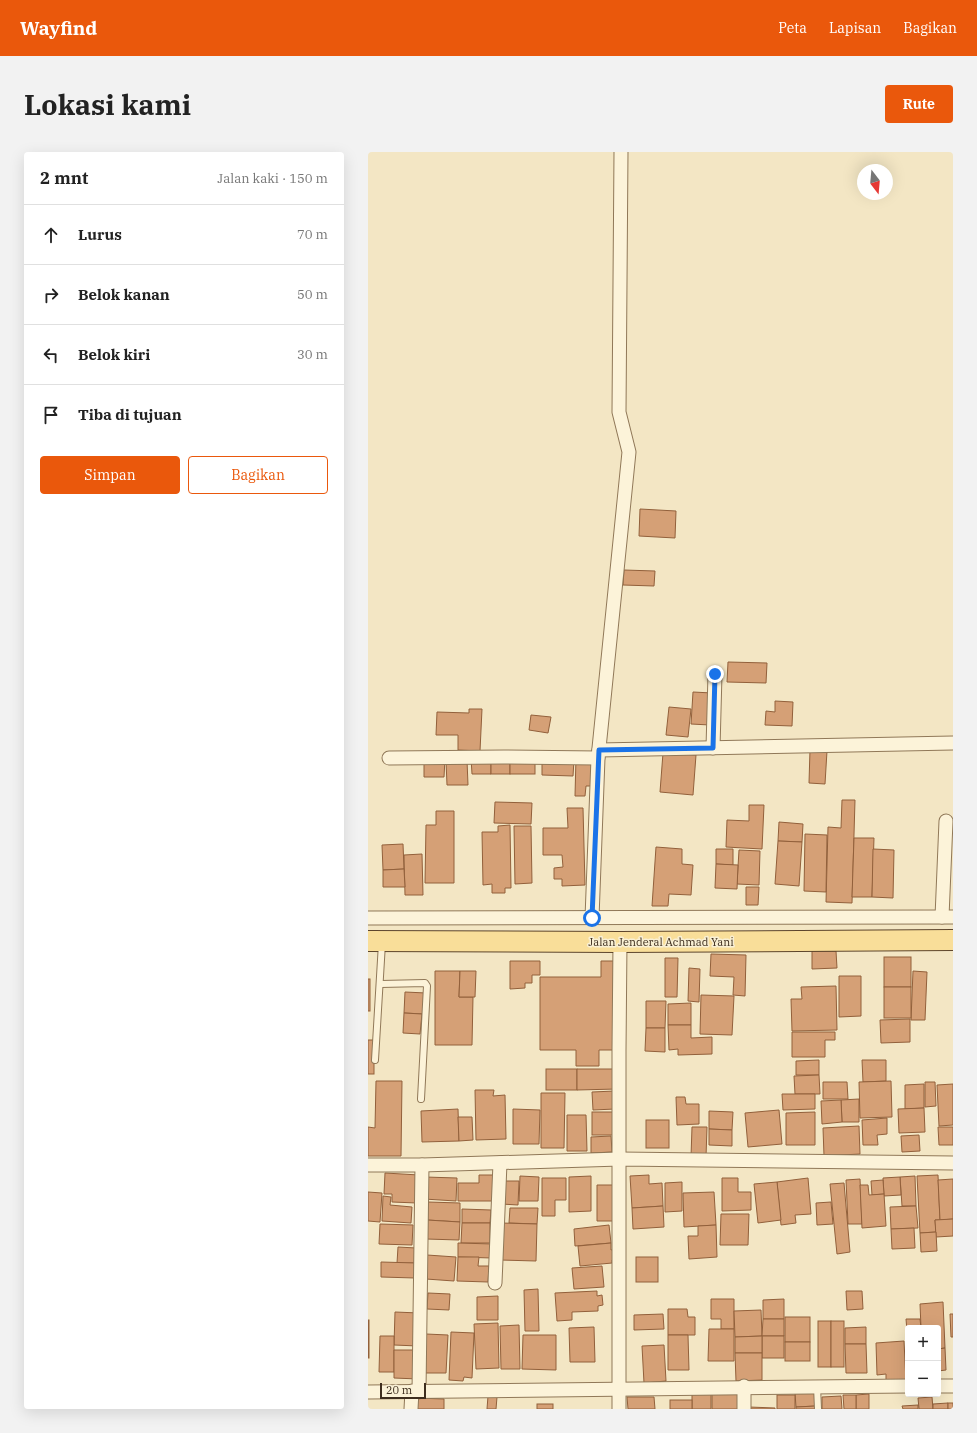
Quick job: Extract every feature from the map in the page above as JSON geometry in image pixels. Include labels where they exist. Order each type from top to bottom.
[{"type":"main road","name":"Jalan Jenderal Achmad Yani","points":[[375,941],[620,942],[953,940]]},
{"type":"street","points":[[592,918],[599,754],[629,452],[619,412],[621,152]]},
{"type":"street","points":[[713,748],[715,674]]},
{"type":"street","points":[[389,758],[599,754],[713,748],[953,743]]},
{"type":"street","points":[[368,918],[947,917],[946,821]]},
{"type":"street","points":[[619,1409],[620,1159],[618,1051],[620,942]]},
{"type":"street","points":[[368,1165],[422,1165],[620,1159],[953,1163]]},
{"type":"street","points":[[495,1283],[500,1163]]},
{"type":"street","points":[[411,1409],[415,1391],[422,1165]]},
{"type":"street","points":[[744,1386],[744,1409]]},
{"type":"street","points":[[368,1392],[619,1390],[744,1386],[905,1386]]},
{"type":"street","points":[[941,1386],[953,1386]]},
{"type":"lane","points":[[375,941],[381,984],[375,1060]]},
{"type":"lane","points":[[381,984],[425,983],[427,986],[421,1099]]},
{"type":"lane","points":[[817,1386],[818,1409]]},
{"type":"building","points":[[640,509],[676,511],[675,538],[639,536]]},
{"type":"building","points":[[624,570],[655,571],[654,586],[623,585]]},
{"type":"building","points":[[728,662],[767,663],[766,683],[727,682]]},
{"type":"building","points":[[693,692],[712,693],[710,725],[691,724]]},
{"type":"building","points":[[775,701],[793,702],[792,726],[765,725],[766,711],[775,712]]},
{"type":"building","points":[[669,707],[691,709],[688,737],[666,735]]},
{"type":"building","points":[[469,709],[482,709],[480,751],[458,750],[458,735],[436,735],[437,712],[469,713]]},
{"type":"building","points":[[531,715],[551,717],[548,733],[529,730]]},
{"type":"building","points":[[810,750],[827,751],[825,784],[809,783]]},
{"type":"building","points":[[663,753],[696,755],[693,795],[660,792]]},
{"type":"building","points":[[471,758],[491,758],[491,774],[472,774]]},
{"type":"building","points":[[491,758],[510,758],[510,774],[491,774]]},
{"type":"building","points":[[510,758],[535,758],[535,774],[510,774]]},
{"type":"building","points":[[576,758],[593,759],[592,786],[586,786],[585,796],[575,796]]},
{"type":"building","points":[[424,759],[445,759],[444,777],[424,777]]},
{"type":"building","points":[[542,759],[574,760],[573,776],[542,775]]},
{"type":"building","points":[[467,760],[468,785],[447,785],[446,761]]},
{"type":"building","points":[[842,800],[855,800],[852,903],[826,902],[828,827],[841,828]]},
{"type":"building","points":[[495,802],[532,803],[531,824],[494,823]]},
{"type":"building","points":[[749,805],[764,805],[762,849],[726,847],[727,820],[749,821]]},
{"type":"building","points":[[567,808],[583,808],[585,885],[562,886],[562,879],[554,879],[554,868],[563,867],[562,855],[543,855],[543,828],[568,828]]},
{"type":"building","points":[[436,811],[454,811],[454,883],[425,883],[426,825],[436,825]]},
{"type":"building","points":[[779,822],[803,824],[802,842],[778,841]]},
{"type":"building","points":[[510,825],[511,888],[505,888],[505,893],[492,893],[492,884],[483,885],[482,832],[498,832],[498,826]]},
{"type":"building","points":[[514,826],[531,826],[532,883],[515,884]]},
{"type":"building","points":[[805,834],[827,835],[826,892],[804,891]]},
{"type":"building","points":[[854,838],[874,838],[872,897],[852,897]]},
{"type":"building","points":[[778,841],[802,842],[799,886],[775,884]]},
{"type":"building","points":[[403,844],[404,869],[383,870],[382,845]]},
{"type":"building","points":[[656,847],[682,849],[682,864],[693,865],[691,895],[669,894],[668,906],[652,906]]},
{"type":"building","points":[[716,849],[733,849],[733,865],[716,864]]},
{"type":"building","points":[[873,849],[894,850],[893,898],[872,897]]},
{"type":"building","points":[[739,850],[760,851],[759,885],[737,884]]},
{"type":"building","points":[[422,854],[423,895],[405,895],[404,855]]},
{"type":"building","points":[[716,864],[738,865],[737,889],[715,888]]},
{"type":"building","points":[[404,869],[405,887],[383,887],[383,870]]},
{"type":"building","points":[[746,887],[759,887],[758,905],[746,905]]},
{"type":"building","points":[[812,951],[836,951],[837,968],[812,969]]},
{"type":"building","points":[[711,954],[746,955],[745,996],[733,995],[734,977],[710,976]]},
{"type":"building","points":[[884,957],[911,957],[911,987],[884,987]]},
{"type":"building","points":[[665,958],[678,958],[677,997],[665,997]]},
{"type":"building","points":[[510,961],[540,961],[540,975],[532,975],[532,983],[525,983],[525,988],[510,989]]},
{"type":"building","points":[[601,961],[615,961],[615,1050],[599,1050],[599,1066],[576,1066],[576,1050],[540,1050],[540,977],[601,977]]},
{"type":"building","points":[[689,968],[700,969],[699,1002],[688,1001]]},
{"type":"building","points":[[435,971],[460,971],[459,997],[473,997],[472,1045],[435,1045]]},
{"type":"building","points":[[460,971],[476,971],[475,997],[459,997]]},
{"type":"building","points":[[913,971],[927,972],[925,1020],[911,1020]]},
{"type":"building","points":[[839,976],[861,976],[861,1016],[839,1017]]},
{"type":"building","points":[[368,979],[370,979],[370,1011],[368,1011]]},
{"type":"building","points":[[836,986],[837,1030],[792,1031],[791,999],[802,999],[801,987]]},
{"type":"building","points":[[884,987],[911,987],[911,1018],[884,1018]]},
{"type":"building","points":[[405,992],[426,993],[424,1014],[404,1013]]},
{"type":"building","points":[[701,995],[734,996],[732,1035],[700,1034]]},
{"type":"building","points":[[646,1001],[666,1001],[665,1028],[646,1028]]},
{"type":"building","points":[[691,1003],[691,1025],[668,1025],[668,1004]]},
{"type":"building","points":[[404,1013],[422,1014],[420,1034],[403,1033]]},
{"type":"building","points":[[910,1019],[910,1042],[881,1043],[880,1020]]},
{"type":"building","points":[[668,1025],[691,1025],[691,1038],[712,1037],[712,1054],[678,1055],[678,1049],[669,1050]]},
{"type":"building","points":[[646,1028],[665,1028],[665,1052],[645,1051]]},
{"type":"building","points":[[792,1032],[835,1032],[835,1040],[825,1040],[825,1057],[792,1057]]},
{"type":"building","points":[[368,1040],[374,1040],[374,1074],[368,1074]]},
{"type":"building","points":[[819,1060],[819,1075],[796,1075],[796,1061]]},
{"type":"building","points":[[862,1060],[886,1060],[886,1081],[863,1082]]},
{"type":"building","points":[[546,1069],[577,1069],[577,1090],[546,1090]]},
{"type":"building","points":[[577,1069],[617,1069],[617,1089],[577,1090]]},
{"type":"building","points":[[819,1075],[820,1094],[795,1094],[794,1076]]},
{"type":"building","points":[[376,1081],[402,1081],[401,1156],[368,1156],[368,1127],[375,1128]]},
{"type":"building","points":[[891,1081],[892,1117],[860,1118],[859,1082]]},
{"type":"building","points":[[823,1082],[847,1082],[848,1099],[823,1099]]},
{"type":"building","points":[[925,1082],[935,1082],[936,1106],[925,1107]]},
{"type":"building","points":[[924,1084],[924,1108],[905,1109],[905,1085]]},
{"type":"building","points":[[953,1084],[953,1125],[939,1126],[937,1085]]},
{"type":"building","points":[[475,1090],[494,1090],[493,1096],[505,1095],[506,1139],[476,1140]]},
{"type":"building","points":[[615,1091],[615,1109],[593,1110],[592,1092]]},
{"type":"building","points":[[541,1093],[565,1093],[564,1148],[541,1148]]},
{"type":"building","points":[[782,1094],[815,1094],[815,1109],[783,1110]]},
{"type":"building","points":[[676,1097],[685,1097],[686,1104],[699,1104],[699,1124],[677,1125]]},
{"type":"building","points":[[859,1099],[859,1122],[842,1122],[841,1100]]},
{"type":"building","points":[[841,1100],[842,1122],[822,1124],[821,1101]]},
{"type":"building","points":[[924,1108],[925,1132],[899,1133],[898,1109]]},
{"type":"building","points":[[458,1109],[459,1141],[422,1142],[421,1111]]},
{"type":"building","points":[[513,1109],[540,1110],[539,1144],[513,1144]]},
{"type":"building","points":[[779,1110],[782,1144],[748,1147],[745,1113]]},
{"type":"building","points":[[709,1111],[733,1112],[732,1130],[709,1129]]},
{"type":"building","points":[[592,1112],[616,1112],[616,1135],[592,1135]]},
{"type":"building","points":[[815,1112],[815,1145],[786,1145],[786,1113]]},
{"type":"building","points":[[567,1115],[586,1115],[587,1151],[567,1151]]},
{"type":"building","points":[[458,1117],[472,1117],[473,1140],[459,1141]]},
{"type":"building","points":[[887,1118],[887,1134],[877,1135],[878,1145],[863,1145],[862,1120]]},
{"type":"building","points":[[646,1120],[669,1120],[669,1148],[646,1148]]},
{"type":"building","points":[[859,1126],[860,1154],[824,1156],[823,1128]]},
{"type":"building","points":[[692,1127],[707,1127],[706,1157],[691,1157]]},
{"type":"building","points":[[938,1127],[953,1127],[953,1145],[939,1145]]},
{"type":"building","points":[[709,1129],[732,1130],[732,1146],[709,1145]]},
{"type":"building","points":[[919,1135],[920,1151],[902,1152],[901,1136]]},
{"type":"building","points":[[611,1136],[612,1152],[591,1153],[591,1137]]},
{"type":"building","points":[[385,1173],[419,1175],[417,1203],[392,1202],[392,1194],[384,1194]]},
{"type":"building","points":[[479,1175],[493,1175],[493,1201],[458,1201],[458,1183],[479,1183]]},
{"type":"building","points":[[649,1175],[649,1184],[662,1183],[663,1206],[632,1208],[630,1176]]},
{"type":"building","points":[[938,1175],[940,1220],[935,1220],[936,1232],[920,1233],[917,1176]]},
{"type":"building","points":[[520,1176],[539,1177],[538,1201],[519,1201]]},
{"type":"building","points":[[591,1176],[591,1211],[569,1212],[569,1177]]},
{"type":"building","points":[[915,1176],[916,1206],[902,1206],[900,1177]]},
{"type":"building","points":[[425,1177],[457,1178],[456,1201],[424,1199]]},
{"type":"building","points":[[900,1177],[901,1195],[884,1196],[883,1178]]},
{"type":"building","points":[[542,1178],[566,1178],[566,1200],[555,1200],[555,1216],[542,1216]]},
{"type":"building","points":[[722,1178],[738,1178],[738,1192],[751,1192],[751,1210],[722,1211]]},
{"type":"building","points":[[808,1178],[811,1214],[795,1215],[796,1223],[781,1225],[777,1182]]},
{"type":"building","points":[[860,1179],[862,1224],[848,1224],[846,1180]]},
{"type":"building","points":[[953,1179],[953,1219],[940,1220],[938,1180]]},
{"type":"building","points":[[883,1180],[884,1194],[872,1195],[871,1181]]},
{"type":"building","points":[[502,1181],[519,1181],[518,1205],[501,1204]]},
{"type":"building","points":[[682,1182],[682,1211],[665,1212],[665,1183]]},
{"type":"building","points":[[777,1182],[781,1220],[758,1223],[754,1184]]},
{"type":"building","points":[[844,1183],[850,1252],[837,1254],[830,1184]]},
{"type":"building","points":[[597,1185],[616,1185],[617,1221],[597,1221]]},
{"type":"building","points":[[860,1185],[868,1185],[869,1195],[884,1194],[886,1226],[862,1228]]},
{"type":"building","points":[[368,1192],[382,1193],[380,1222],[368,1221]]},
{"type":"building","points":[[714,1192],[716,1225],[684,1227],[683,1193]]},
{"type":"building","points":[[383,1196],[391,1197],[390,1205],[412,1207],[411,1223],[382,1221]]},
{"type":"building","points":[[428,1202],[460,1203],[460,1222],[427,1220]]},
{"type":"building","points":[[831,1202],[833,1224],[817,1225],[816,1203]]},
{"type":"building","points":[[663,1206],[664,1227],[633,1229],[632,1208]]},
{"type":"building","points":[[916,1206],[918,1228],[891,1229],[890,1207]]},
{"type":"building","points":[[510,1208],[538,1208],[537,1224],[509,1223]]},
{"type":"building","points":[[462,1209],[491,1210],[490,1223],[462,1223]]},
{"type":"building","points":[[721,1214],[749,1214],[748,1245],[720,1245]]},
{"type":"building","points":[[953,1219],[953,1236],[936,1237],[935,1220]]},
{"type":"building","points":[[427,1220],[460,1222],[459,1240],[426,1239]]},
{"type":"building","points":[[462,1223],[490,1223],[490,1243],[461,1243]]},
{"type":"building","points":[[501,1223],[537,1224],[536,1261],[500,1260]]},
{"type":"building","points":[[380,1224],[413,1225],[412,1245],[379,1244]]},
{"type":"building","points":[[609,1225],[611,1243],[575,1246],[574,1229]]},
{"type":"building","points":[[716,1225],[717,1257],[689,1259],[688,1236],[698,1236],[698,1226]]},
{"type":"building","points":[[914,1228],[915,1248],[892,1249],[891,1229]]},
{"type":"building","points":[[936,1232],[937,1251],[921,1252],[920,1233]]},
{"type":"building","points":[[458,1243],[493,1244],[492,1258],[458,1257]]},
{"type":"building","points":[[611,1243],[611,1250],[615,1249],[616,1260],[612,1260],[612,1263],[580,1266],[578,1246]]},
{"type":"building","points":[[398,1247],[416,1248],[416,1263],[397,1263]]},
{"type":"building","points":[[427,1255],[456,1257],[454,1281],[426,1279]]},
{"type":"building","points":[[458,1257],[479,1257],[478,1266],[489,1266],[488,1282],[457,1281]]},
{"type":"building","points":[[636,1257],[658,1257],[658,1282],[636,1282]]},
{"type":"building","points":[[381,1262],[416,1263],[415,1278],[381,1277]]},
{"type":"building","points":[[602,1266],[604,1287],[574,1289],[572,1268]]},
{"type":"building","points":[[538,1289],[539,1331],[525,1331],[524,1290]]},
{"type":"building","points":[[597,1291],[597,1296],[602,1295],[603,1305],[598,1306],[598,1311],[572,1312],[572,1320],[557,1321],[555,1293]]},
{"type":"building","points":[[846,1291],[862,1291],[863,1309],[847,1310]]},
{"type":"building","points":[[428,1293],[450,1294],[449,1310],[427,1309]]},
{"type":"building","points":[[498,1296],[498,1320],[477,1320],[477,1297]]},
{"type":"building","points":[[711,1299],[734,1299],[734,1329],[721,1329],[721,1319],[711,1319]]},
{"type":"building","points":[[784,1299],[784,1319],[763,1319],[763,1300]]},
{"type":"building","points":[[943,1302],[945,1348],[941,1349],[941,1325],[921,1325],[920,1304]]},
{"type":"building","points":[[668,1309],[687,1309],[688,1317],[695,1317],[695,1335],[668,1335]]},
{"type":"building","points":[[761,1310],[762,1336],[735,1337],[734,1311]]},
{"type":"building","points":[[395,1312],[419,1313],[418,1346],[394,1345]]},
{"type":"building","points":[[663,1314],[664,1329],[634,1330],[634,1315]]},
{"type":"building","points":[[950,1314],[953,1314],[953,1337],[951,1337]]},
{"type":"building","points":[[785,1317],[810,1317],[810,1342],[785,1342]]},
{"type":"building","points":[[763,1319],[784,1319],[784,1336],[762,1336]]},
{"type":"building","points":[[906,1319],[920,1319],[921,1325],[906,1325]]},
{"type":"building","points":[[369,1320],[369,1358],[368,1358]]},
{"type":"building","points":[[818,1321],[831,1321],[831,1367],[818,1367]]},
{"type":"building","points":[[831,1321],[844,1321],[844,1367],[831,1367]]},
{"type":"building","points":[[498,1323],[499,1368],[476,1369],[474,1324]]},
{"type":"building","points":[[519,1325],[520,1369],[501,1369],[500,1326]]},
{"type":"building","points":[[594,1327],[595,1362],[570,1362],[569,1328]]},
{"type":"building","points":[[866,1327],[866,1344],[845,1344],[845,1328]]},
{"type":"building","points":[[709,1329],[734,1329],[734,1361],[708,1361]]},
{"type":"building","points":[[451,1332],[474,1333],[472,1378],[464,1377],[463,1381],[449,1380]]},
{"type":"building","points":[[426,1334],[448,1335],[446,1373],[424,1373]]},
{"type":"building","points":[[523,1335],[556,1335],[556,1370],[522,1369]]},
{"type":"building","points":[[668,1335],[688,1335],[689,1370],[668,1370]]},
{"type":"building","points":[[380,1336],[394,1336],[394,1372],[379,1372]]},
{"type":"building","points":[[762,1336],[784,1336],[784,1358],[762,1358]]},
{"type":"building","points":[[762,1336],[762,1353],[735,1353],[735,1337]]},
{"type":"building","points":[[904,1341],[905,1382],[886,1383],[886,1374],[877,1375],[876,1343]]},
{"type":"building","points":[[785,1342],[810,1342],[810,1361],[785,1361]]},
{"type":"building","points":[[845,1344],[866,1344],[867,1373],[846,1373]]},
{"type":"building","points":[[664,1345],[666,1381],[644,1383],[642,1346]]},
{"type":"building","points":[[945,1348],[946,1370],[941,1371],[941,1361],[941,1349]]},
{"type":"building","points":[[394,1350],[418,1350],[418,1379],[394,1378]]},
{"type":"building","points":[[735,1353],[762,1353],[762,1380],[736,1381]]},
{"type":"building","points":[[711,1390],[711,1409],[692,1409],[692,1391]]},
{"type":"building","points":[[742,1392],[743,1409],[712,1409],[712,1393]]},
{"type":"building","points":[[816,1392],[816,1406],[796,1407],[795,1393]]},
{"type":"building","points":[[869,1394],[869,1409],[856,1409],[856,1395]]},
{"type":"building","points":[[777,1395],[795,1395],[795,1409],[777,1409]]},
{"type":"building","points":[[843,1395],[856,1395],[856,1409],[844,1409]]},
{"type":"building","points":[[488,1396],[497,1397],[496,1409],[487,1409]]},
{"type":"building","points":[[841,1396],[842,1409],[822,1409],[822,1397]]},
{"type":"building","points":[[627,1397],[654,1397],[655,1409],[628,1409]]},
{"type":"building","points":[[932,1397],[933,1409],[919,1409],[918,1398]]},
{"type":"building","points":[[416,1398],[444,1399],[444,1409],[415,1409]]},
{"type":"building","points":[[670,1400],[692,1400],[692,1409],[670,1409]]},
{"type":"building","points":[[948,1403],[948,1409],[933,1409],[933,1404]]},
{"type":"building","points":[[948,1403],[953,1403],[953,1409],[948,1409]]},
{"type":"building","points":[[537,1404],[553,1404],[553,1409],[537,1409]]},
{"type":"building","points":[[918,1405],[918,1409],[903,1409],[902,1406]]},
{"type":"building","points":[[816,1406],[816,1409],[796,1409],[796,1407]]},
{"type":"building","points":[[749,1407],[775,1408],[775,1409],[749,1409]]},
{"type":"route","points":[[592,918],[599,750],[713,748],[715,674]]}]
